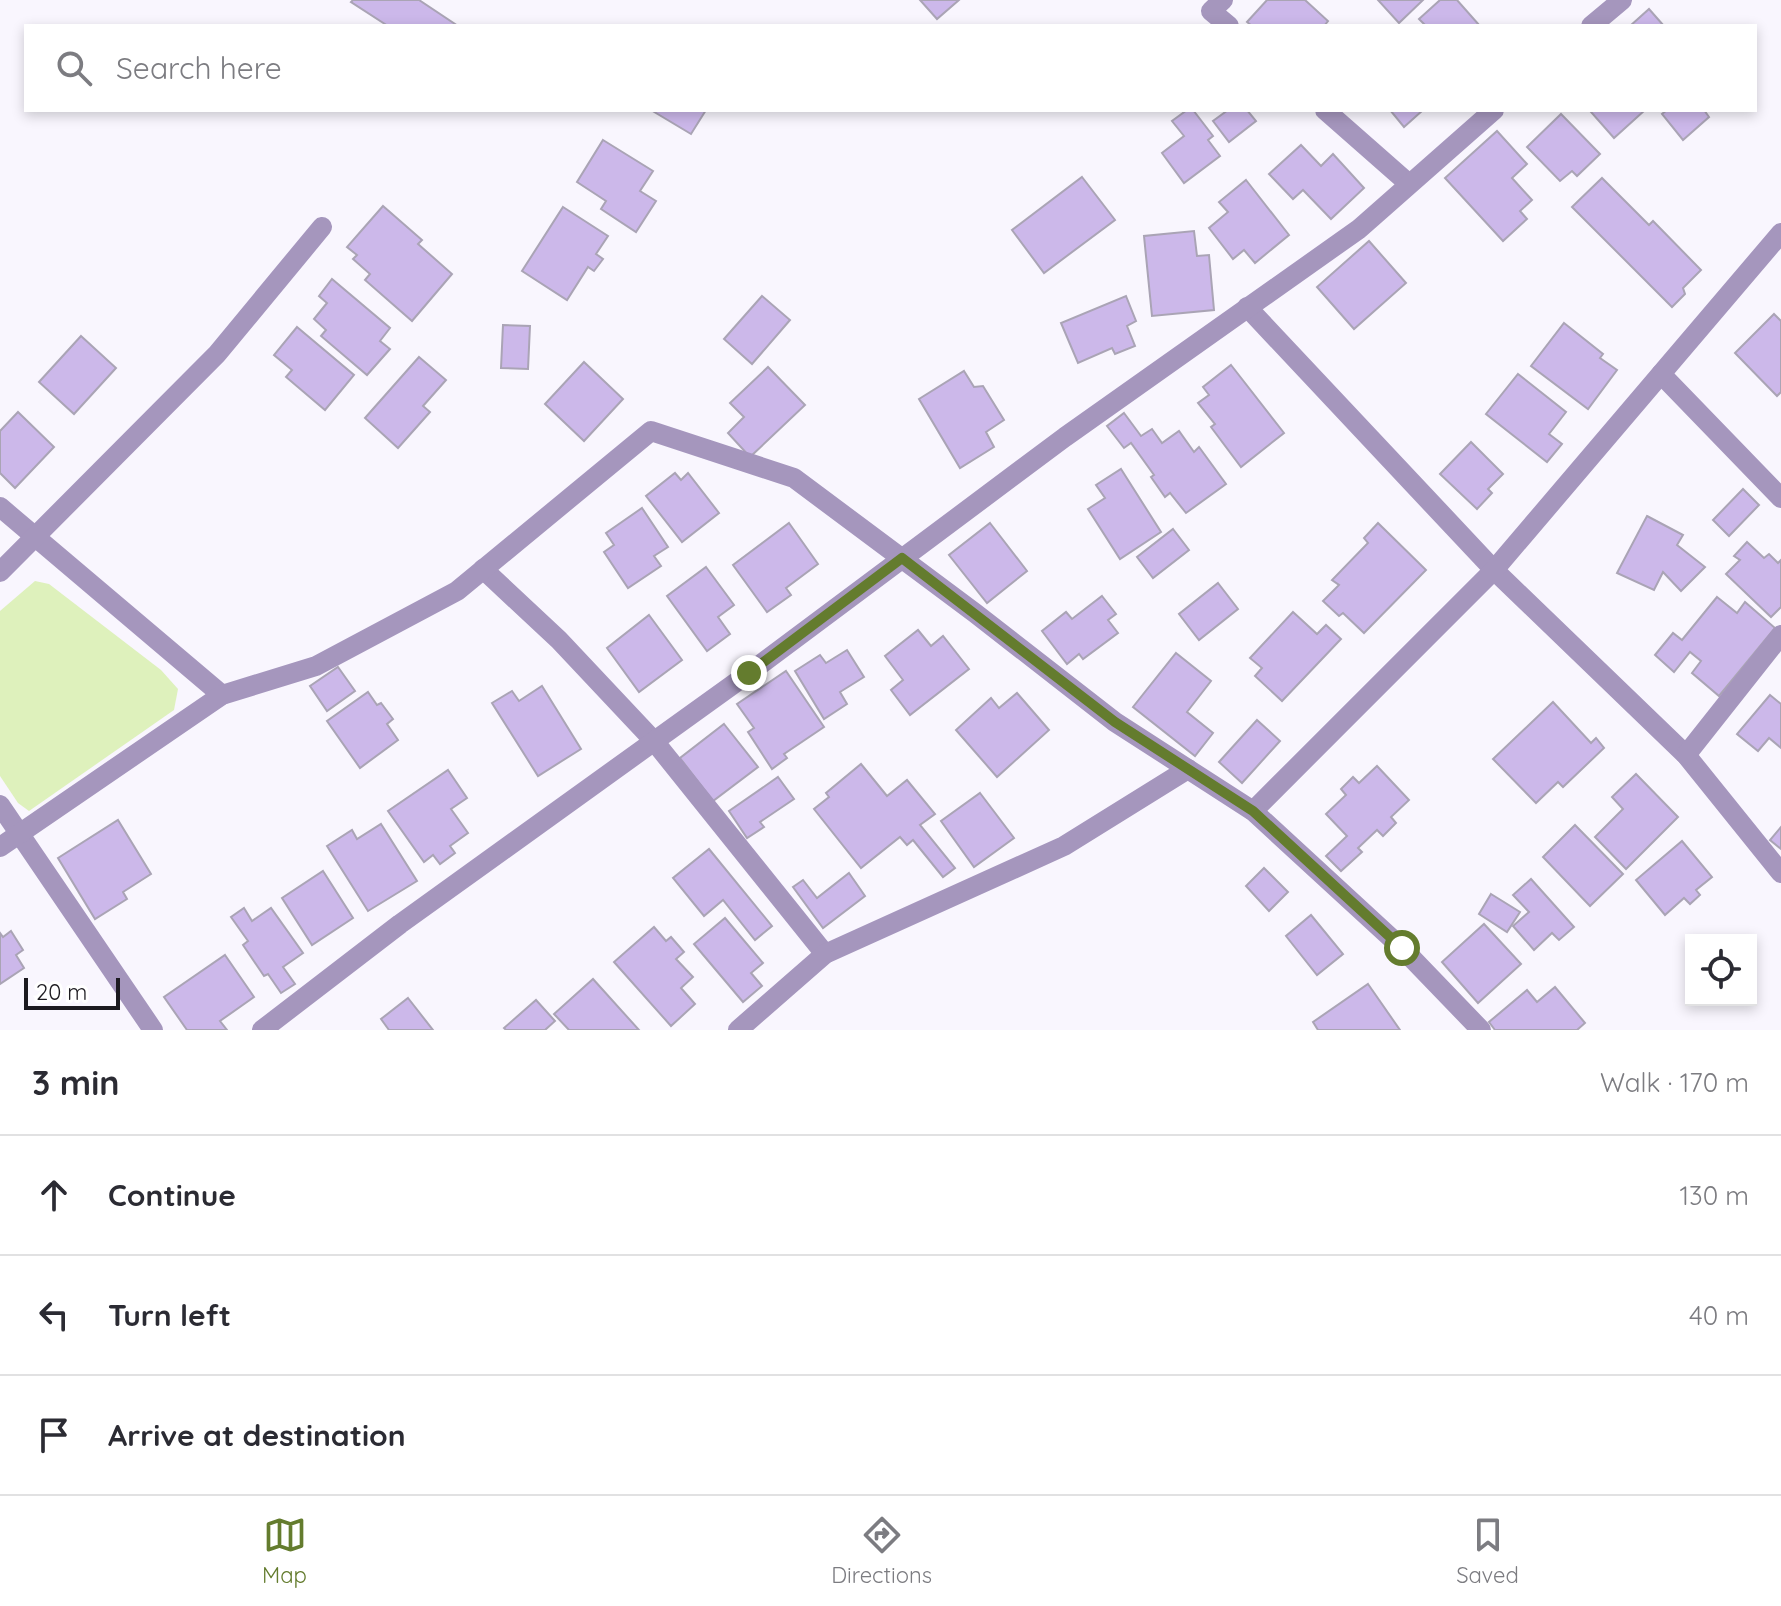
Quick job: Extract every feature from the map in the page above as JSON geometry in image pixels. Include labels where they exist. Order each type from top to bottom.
[{"type":"street","points":[[1223,0],[1211,11],[1227,24]]},
{"type":"street","points":[[1593,24],[1622,0]]},
{"type":"street","points":[[1327,112],[1408,183]]},
{"type":"street","points":[[262,1030],[400,924],[654,741],[1065,437],[1359,229],[1492,112]]},
{"type":"street","points":[[0,572],[217,354],[322,227]]},
{"type":"street","points":[[1253,811],[1494,570],[1781,233]]},
{"type":"street","points":[[1247,307],[1494,570],[1686,755],[1781,873]]},
{"type":"street","points":[[1661,374],[1781,498]]},
{"type":"street","points":[[0,847],[222,695],[316,666],[457,591],[651,431],[794,478],[1115,722],[1253,811],[1402,948],[1481,1030]]},
{"type":"street","points":[[0,507],[222,695]]},
{"type":"street","points":[[483,569],[559,640],[654,741],[825,954]]},
{"type":"street","points":[[1686,755],[1781,635]]},
{"type":"street","points":[[738,1030],[825,954],[1064,846],[1188,769]]},
{"type":"street","points":[[0,805],[153,1030]]},
{"type":"green space","points":[[35,581],[49,584],[161,670],[178,689],[174,710],[29,811],[18,803],[0,776],[0,611]]},
{"type":"building","points":[[419,0],[455,24],[385,24],[351,2]]},
{"type":"building","points":[[920,0],[959,0],[937,19]]},
{"type":"building","points":[[1267,0],[1305,0],[1328,21],[1326,24],[1247,22]]},
{"type":"building","points":[[1378,0],[1423,0],[1399,23]]},
{"type":"building","points":[[1440,0],[1457,0],[1478,24],[1424,24],[1419,19]]},
{"type":"building","points":[[1649,9],[1662,24],[1632,24]]},
{"type":"building","points":[[654,112],[705,112],[691,134]]},
{"type":"building","points":[[1184,112],[1195,112],[1213,136],[1208,140],[1220,156],[1184,183],[1162,153],[1184,136],[1172,121]]},
{"type":"building","points":[[1225,112],[1249,112],[1256,121],[1229,142],[1213,121]]},
{"type":"building","points":[[1392,112],[1421,112],[1404,127]]},
{"type":"building","points":[[1591,112],[1643,112],[1614,138]]},
{"type":"building","points":[[1705,112],[1709,117],[1683,140],[1662,114]]},
{"type":"building","points":[[1561,114],[1600,154],[1577,176],[1572,171],[1560,181],[1527,147]]},
{"type":"building","points":[[1497,131],[1527,164],[1512,178],[1532,200],[1520,211],[1527,219],[1503,241],[1445,178]]},
{"type":"building","points":[[603,140],[653,171],[640,191],[656,201],[636,232],[601,209],[606,201],[577,182]]},
{"type":"building","points":[[1301,145],[1321,166],[1333,154],[1364,188],[1331,219],[1303,190],[1293,199],[1269,174]]},
{"type":"building","points":[[1082,177],[1115,220],[1044,273],[1012,230]]},
{"type":"building","points":[[1602,178],[1649,225],[1653,221],[1701,270],[1683,288],[1685,294],[1672,307],[1572,207]]},
{"type":"building","points":[[1246,180],[1289,235],[1255,263],[1244,250],[1233,259],[1209,228],[1228,212],[1219,202]]},
{"type":"building","points":[[383,206],[422,240],[418,244],[452,274],[412,321],[365,280],[370,274],[353,259],[357,255],[347,247]]},
{"type":"building","points":[[563,207],[608,236],[596,254],[603,259],[594,271],[588,267],[567,300],[522,271]]},
{"type":"building","points":[[1194,231],[1197,256],[1209,255],[1214,310],[1152,316],[1144,236]]},
{"type":"building","points":[[1369,241],[1406,283],[1354,329],[1317,287]]},
{"type":"building","points":[[332,279],[390,328],[380,341],[390,349],[367,375],[321,336],[326,330],[314,319],[327,303],[319,296]]},
{"type":"building","points":[[762,296],[790,320],[752,364],[724,339]]},
{"type":"building","points":[[1126,296],[1136,321],[1127,326],[1135,346],[1115,354],[1112,348],[1078,363],[1061,323]]},
{"type":"building","points":[[1774,314],[1781,321],[1781,392],[1777,396],[1735,353]]},
{"type":"building","points":[[1564,323],[1603,354],[1600,358],[1617,370],[1588,409],[1531,366]]},
{"type":"building","points":[[503,325],[530,326],[528,369],[501,368]]},
{"type":"building","points":[[297,327],[354,375],[325,410],[286,377],[292,370],[274,355]]},
{"type":"building","points":[[81,336],[116,368],[74,414],[39,382]]},
{"type":"building","points":[[419,357],[446,380],[423,406],[430,412],[398,448],[365,418]]},
{"type":"building","points":[[584,362],[623,399],[584,441],[545,404]]},
{"type":"building","points":[[1231,365],[1284,433],[1241,467],[1211,427],[1215,424],[1198,403],[1209,395],[1203,387]]},
{"type":"building","points":[[768,367],[805,405],[750,457],[728,433],[744,417],[730,403]]},
{"type":"building","points":[[964,371],[974,387],[983,386],[1004,420],[986,432],[994,447],[960,468],[919,399]]},
{"type":"building","points":[[1518,374],[1566,412],[1549,434],[1562,444],[1547,462],[1486,414]]},
{"type":"building","points":[[18,412],[54,447],[15,488],[0,473],[0,431]]},
{"type":"building","points":[[1124,413],[1141,436],[1152,429],[1162,443],[1179,431],[1194,452],[1199,447],[1226,484],[1186,513],[1170,493],[1165,497],[1151,477],[1154,475],[1131,443],[1124,448],[1107,426]]},
{"type":"building","points":[[1471,442],[1503,474],[1488,489],[1492,493],[1477,509],[1440,474]]},
{"type":"building","points":[[1121,469],[1161,532],[1120,559],[1088,509],[1105,498],[1096,485]]},
{"type":"building","points":[[675,473],[681,480],[688,473],[719,513],[682,542],[646,496]]},
{"type":"building","points":[[1743,489],[1759,505],[1729,536],[1713,520]]},
{"type":"building","points":[[642,508],[668,547],[654,556],[661,566],[628,588],[604,552],[614,545],[606,533]]},
{"type":"building","points":[[1647,516],[1683,535],[1677,545],[1705,567],[1681,591],[1663,572],[1654,590],[1617,573]]},
{"type":"building","points":[[789,523],[818,564],[786,588],[791,595],[767,612],[733,565]]},
{"type":"building","points":[[990,523],[1027,571],[987,603],[949,555]]},
{"type":"building","points":[[1378,523],[1426,570],[1364,633],[1343,613],[1339,616],[1323,601],[1339,585],[1332,580],[1368,543],[1364,538]]},
{"type":"building","points":[[1173,529],[1189,550],[1153,578],[1137,557]]},
{"type":"building","points":[[1747,542],[1764,558],[1769,554],[1778,563],[1781,560],[1781,607],[1771,617],[1726,574],[1740,560],[1734,556]]},
{"type":"building","points":[[706,567],[734,605],[718,617],[730,634],[707,651],[667,596]]},
{"type":"building","points":[[1218,583],[1238,609],[1199,640],[1179,614]]},
{"type":"building","points":[[1102,596],[1116,614],[1108,620],[1118,633],[1083,659],[1079,654],[1067,664],[1042,631],[1066,612],[1072,619]]},
{"type":"building","points":[[1717,597],[1737,613],[1745,602],[1775,628],[1719,696],[1692,673],[1701,661],[1690,652],[1674,672],[1655,655],[1673,633],[1682,640]]},
{"type":"building","points":[[1293,612],[1317,634],[1326,625],[1341,639],[1282,701],[1255,676],[1262,668],[1250,658]]},
{"type":"building","points":[[649,615],[682,660],[639,692],[607,648]]},
{"type":"building","points":[[918,630],[931,646],[943,636],[969,669],[910,715],[891,690],[903,680],[885,656]]},
{"type":"building","points":[[847,650],[864,677],[840,692],[847,704],[824,719],[795,671],[820,655],[826,663]]},
{"type":"building","points":[[1176,653],[1211,681],[1187,712],[1213,733],[1195,756],[1133,707]]},
{"type":"building","points":[[338,667],[355,691],[327,711],[310,686]]},
{"type":"building","points":[[786,671],[824,727],[784,754],[787,758],[772,769],[748,732],[754,728],[737,704]]},
{"type":"building","points":[[542,686],[581,749],[538,776],[492,703],[512,691],[519,701]]},
{"type":"building","points":[[368,692],[393,719],[387,724],[398,740],[360,768],[327,721]]},
{"type":"building","points":[[1017,693],[1049,730],[997,777],[956,730],[991,698],[999,708]]},
{"type":"building","points":[[1770,695],[1781,704],[1781,748],[1769,738],[1758,751],[1737,734]]},
{"type":"building","points":[[1553,702],[1591,743],[1596,738],[1604,748],[1563,787],[1558,782],[1536,803],[1493,759]]},
{"type":"building","points":[[1257,720],[1280,741],[1242,783],[1219,762]]},
{"type":"building","points":[[724,724],[758,767],[713,801],[680,758]]},
{"type":"building","points":[[861,764],[887,796],[907,780],[935,814],[920,825],[955,868],[943,877],[913,840],[907,845],[900,837],[861,868],[814,809],[829,797],[826,793]]},
{"type":"building","points":[[1377,766],[1409,800],[1391,817],[1396,823],[1383,836],[1377,830],[1358,848],[1362,852],[1341,871],[1326,856],[1347,836],[1326,814],[1346,795],[1341,789],[1353,777],[1359,783]]},
{"type":"building","points":[[448,770],[467,798],[451,809],[468,833],[450,846],[455,853],[440,864],[433,855],[424,862],[388,811]]},
{"type":"building","points":[[1636,774],[1678,817],[1626,869],[1595,837],[1623,809],[1612,797]]},
{"type":"building","points":[[778,777],[794,799],[760,822],[764,827],[747,838],[729,811]]},
{"type":"building","points":[[980,793],[1014,838],[974,867],[941,821]]},
{"type":"building","points":[[118,820],[151,874],[123,892],[127,899],[95,919],[58,858]]},
{"type":"building","points":[[381,824],[417,881],[368,911],[327,846],[352,830],[357,839]]},
{"type":"building","points":[[1575,825],[1623,874],[1590,906],[1543,857]]},
{"type":"building","points":[[1781,827],[1781,849],[1770,840]]},
{"type":"building","points":[[1682,841],[1712,877],[1696,890],[1700,895],[1690,904],[1684,898],[1665,915],[1636,880]]},
{"type":"building","points":[[709,849],[772,926],[755,940],[723,900],[704,916],[673,878]]},
{"type":"building","points":[[1264,868],[1288,892],[1269,911],[1246,886]]},
{"type":"building","points":[[323,871],[353,918],[312,945],[282,898]]},
{"type":"building","points":[[849,873],[865,896],[823,928],[793,887],[803,880],[817,898]]},
{"type":"building","points":[[1531,879],[1574,927],[1559,940],[1552,933],[1534,950],[1513,926],[1529,912],[1513,895]]},
{"type":"building","points":[[1491,894],[1520,912],[1507,932],[1479,914]]},
{"type":"building","points":[[244,908],[252,921],[271,908],[303,953],[283,967],[295,984],[281,993],[268,974],[264,976],[243,945],[248,941],[231,917]]},
{"type":"building","points":[[1311,915],[1343,954],[1317,975],[1286,936]]},
{"type":"building","points":[[725,918],[763,963],[751,973],[762,986],[743,1002],[694,944]]},
{"type":"building","points":[[1484,924],[1521,964],[1478,1003],[1442,962]]},
{"type":"building","points":[[654,927],[666,941],[671,937],[684,952],[676,959],[693,977],[681,988],[695,1004],[671,1026],[614,962]]},
{"type":"building","points":[[11,931],[23,950],[16,955],[24,968],[0,984],[0,933],[3,937]]},
{"type":"building","points":[[225,955],[254,997],[220,1021],[227,1030],[187,1030],[164,997]]},
{"type":"building","points":[[593,979],[639,1030],[569,1030],[554,1014]]},
{"type":"building","points":[[1368,984],[1400,1030],[1318,1030],[1313,1022]]},
{"type":"building","points":[[1555,987],[1585,1023],[1577,1030],[1495,1030],[1489,1022],[1527,990],[1537,1002]]},
{"type":"building","points":[[408,998],[433,1030],[389,1030],[381,1019]]},
{"type":"building","points":[[536,1000],[555,1021],[545,1030],[504,1028]]},
{"type":"route","points":[[749,673],[902,558],[1115,722],[1253,811],[1402,948]]}]
